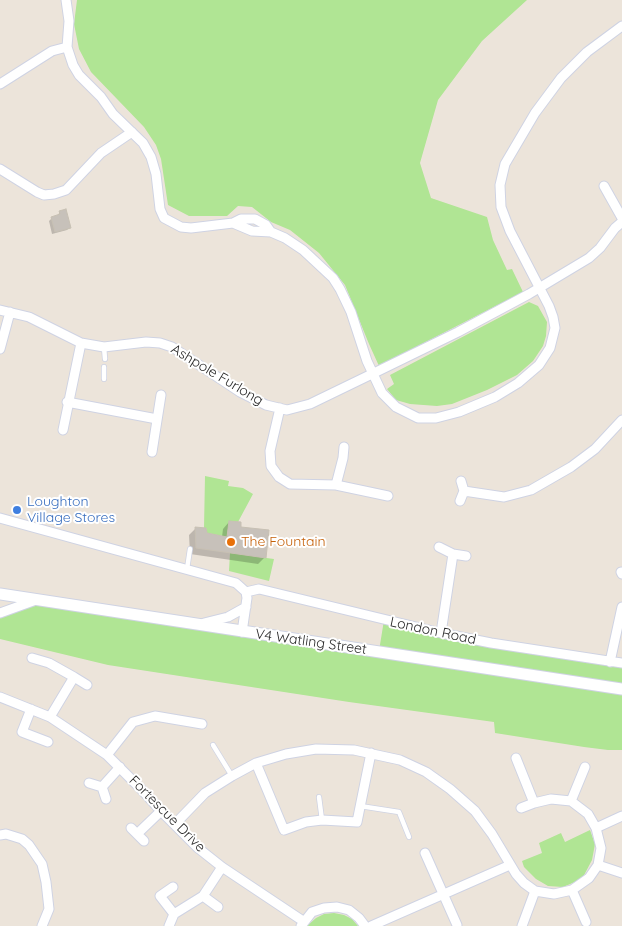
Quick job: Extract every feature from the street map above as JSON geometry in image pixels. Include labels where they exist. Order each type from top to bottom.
[{"type":"street","points":[[66,0],[68,21],[67,47],[73,65],[79,75],[113,114],[143,143],[151,157],[156,174],[160,209],[164,218],[181,227],[191,228],[233,223],[241,219],[254,219],[266,225],[271,232],[285,238],[303,250],[333,278],[340,289],[351,312],[367,360],[382,393],[396,407],[418,418],[436,418],[459,412],[496,397],[518,383],[539,366],[550,348],[555,328],[554,317],[510,231],[500,207],[500,184],[505,164],[535,113],[561,78],[587,52],[622,26]]},
{"type":"street","points":[[0,84],[52,52],[67,47]]},
{"type":"street","points":[[0,169],[37,192],[44,195],[54,194],[66,190],[101,153],[132,132]]},
{"type":"street","name":"Ashpole Furlong","points":[[0,310],[29,317],[81,343],[104,347],[146,342],[160,343],[172,347],[240,392],[266,405],[287,410],[310,404],[458,332],[540,288],[589,258],[600,248],[622,220],[604,186]]},
{"type":"street","points":[[0,349],[10,312]]},
{"type":"street","points":[[62,430],[81,343]]},
{"type":"street","points":[[152,452],[161,395]]},
{"type":"street","points":[[68,402],[157,418]]},
{"type":"street","points":[[280,408],[270,451],[271,466],[279,477],[290,484],[336,485],[388,496]]},
{"type":"street","points":[[464,491],[504,497],[531,490],[571,467],[595,449],[622,420]]},
{"type":"street","points":[[336,485],[344,447]]},
{"type":"street","points":[[460,482],[464,491],[460,501]]},
{"type":"street","points":[[0,518],[236,583],[246,592],[242,632]]},
{"type":"street","points":[[439,547],[453,554],[466,556]]},
{"type":"street","points":[[441,633],[453,554]]},
{"type":"street","name":"London Road","points":[[246,592],[259,589],[441,633],[491,643],[622,663]]},
{"type":"street","name":"V4 Watling Street","points":[[0,594],[622,689]]},
{"type":"street","points":[[0,613],[36,600]]},
{"type":"street","points":[[199,624],[228,617],[246,607]]},
{"type":"street","points":[[610,662],[622,607]]},
{"type":"street","points":[[32,658],[49,663],[87,685]]},
{"type":"street","points":[[50,717],[74,677]]},
{"type":"street","name":"Fortescue Drive","points":[[0,697],[50,717],[107,755],[198,848],[302,924],[312,912],[324,908],[337,907],[349,910],[365,926]]},
{"type":"street","points":[[31,709],[22,732],[48,742]]},
{"type":"street","points":[[107,755],[133,722],[156,716],[202,724]]},
{"type":"street","points":[[175,824],[205,793],[256,763],[286,754],[316,749],[343,749],[400,760],[417,768],[450,789],[476,811],[503,850],[510,865],[524,883],[535,891],[554,894],[572,890],[589,878],[598,865],[601,848],[596,828],[588,814],[571,801],[551,799],[520,808]]},
{"type":"street","points":[[256,763],[284,830],[306,822],[322,820],[356,822],[371,753]]},
{"type":"street","points":[[516,758],[534,803]]},
{"type":"street","points":[[102,787],[120,767]]},
{"type":"street","points":[[571,801],[585,767]]},
{"type":"street","points":[[89,783],[102,787]]},
{"type":"street","points":[[102,787],[106,799]]},
{"type":"street","points":[[144,841],[134,831],[161,811]]},
{"type":"street","points":[[596,828],[622,816]]},
{"type":"street","points":[[0,835],[6,834],[22,839],[29,845],[42,864],[49,909],[42,926]]},
{"type":"street","points":[[425,853],[457,926]]},
{"type":"street","points":[[371,926],[510,865]]},
{"type":"street","points":[[598,865],[622,873]]},
{"type":"street","points":[[169,926],[174,914],[203,896],[222,867]]},
{"type":"street","points":[[173,887],[160,896],[174,914]]},
{"type":"street","points":[[572,890],[586,922]]},
{"type":"street","points":[[522,926],[535,891]]},
{"type":"street","points":[[203,896],[218,907]]},
{"type":"lane","points":[[104,347],[104,359]]},
{"type":"lane","points":[[104,367],[104,379]]},
{"type":"lane","points":[[187,570],[190,549]]},
{"type":"lane","points":[[212,745],[232,776]]},
{"type":"lane","points":[[318,797],[322,820]]},
{"type":"lane","points":[[360,806],[399,812],[409,837]]},
{"type":"green space","points":[[77,0],[527,0],[482,41],[438,100],[420,163],[431,198],[487,217],[493,240],[507,270],[512,269],[523,292],[379,366],[345,285],[319,253],[290,230],[271,222],[252,207],[238,206],[227,216],[189,216],[168,205],[161,159],[156,145],[144,127],[91,72],[79,49],[74,24]]},
{"type":"green space","points":[[529,302],[538,306],[547,322],[546,336],[543,346],[533,361],[517,375],[452,404],[437,406],[410,404],[396,400],[387,389],[394,384],[390,375]]},
{"type":"green space","points":[[205,476],[229,481],[228,486],[243,488],[253,494],[238,522],[229,521],[227,537],[207,533],[206,528],[204,528]]},
{"type":"green space","points":[[230,553],[274,559],[269,581],[229,571]]},
{"type":"green space","points":[[36,600],[379,651],[384,620],[622,663],[622,750],[584,747],[495,733],[494,722],[108,665],[0,639],[0,613]]},
{"type":"green space","points":[[590,830],[595,844],[592,860],[582,879],[563,887],[548,886],[536,879],[524,867],[522,861],[542,853],[539,843],[561,833],[565,842]]},
{"type":"green space","points":[[334,913],[352,919],[358,926],[307,926],[324,914]]},
{"type":"building","points":[[66,209],[71,228],[55,232],[51,217],[60,214],[59,211]]},
{"type":"building","name":"The Fountain","points":[[229,521],[241,522],[241,527],[269,530],[266,558],[196,548],[195,527],[206,528],[207,533],[227,537]]},
{"type":"place","name":"Loughton Village Stores","points":[[17,510]]},
{"type":"place","name":"The Fountain","points":[[231,542]]}]
